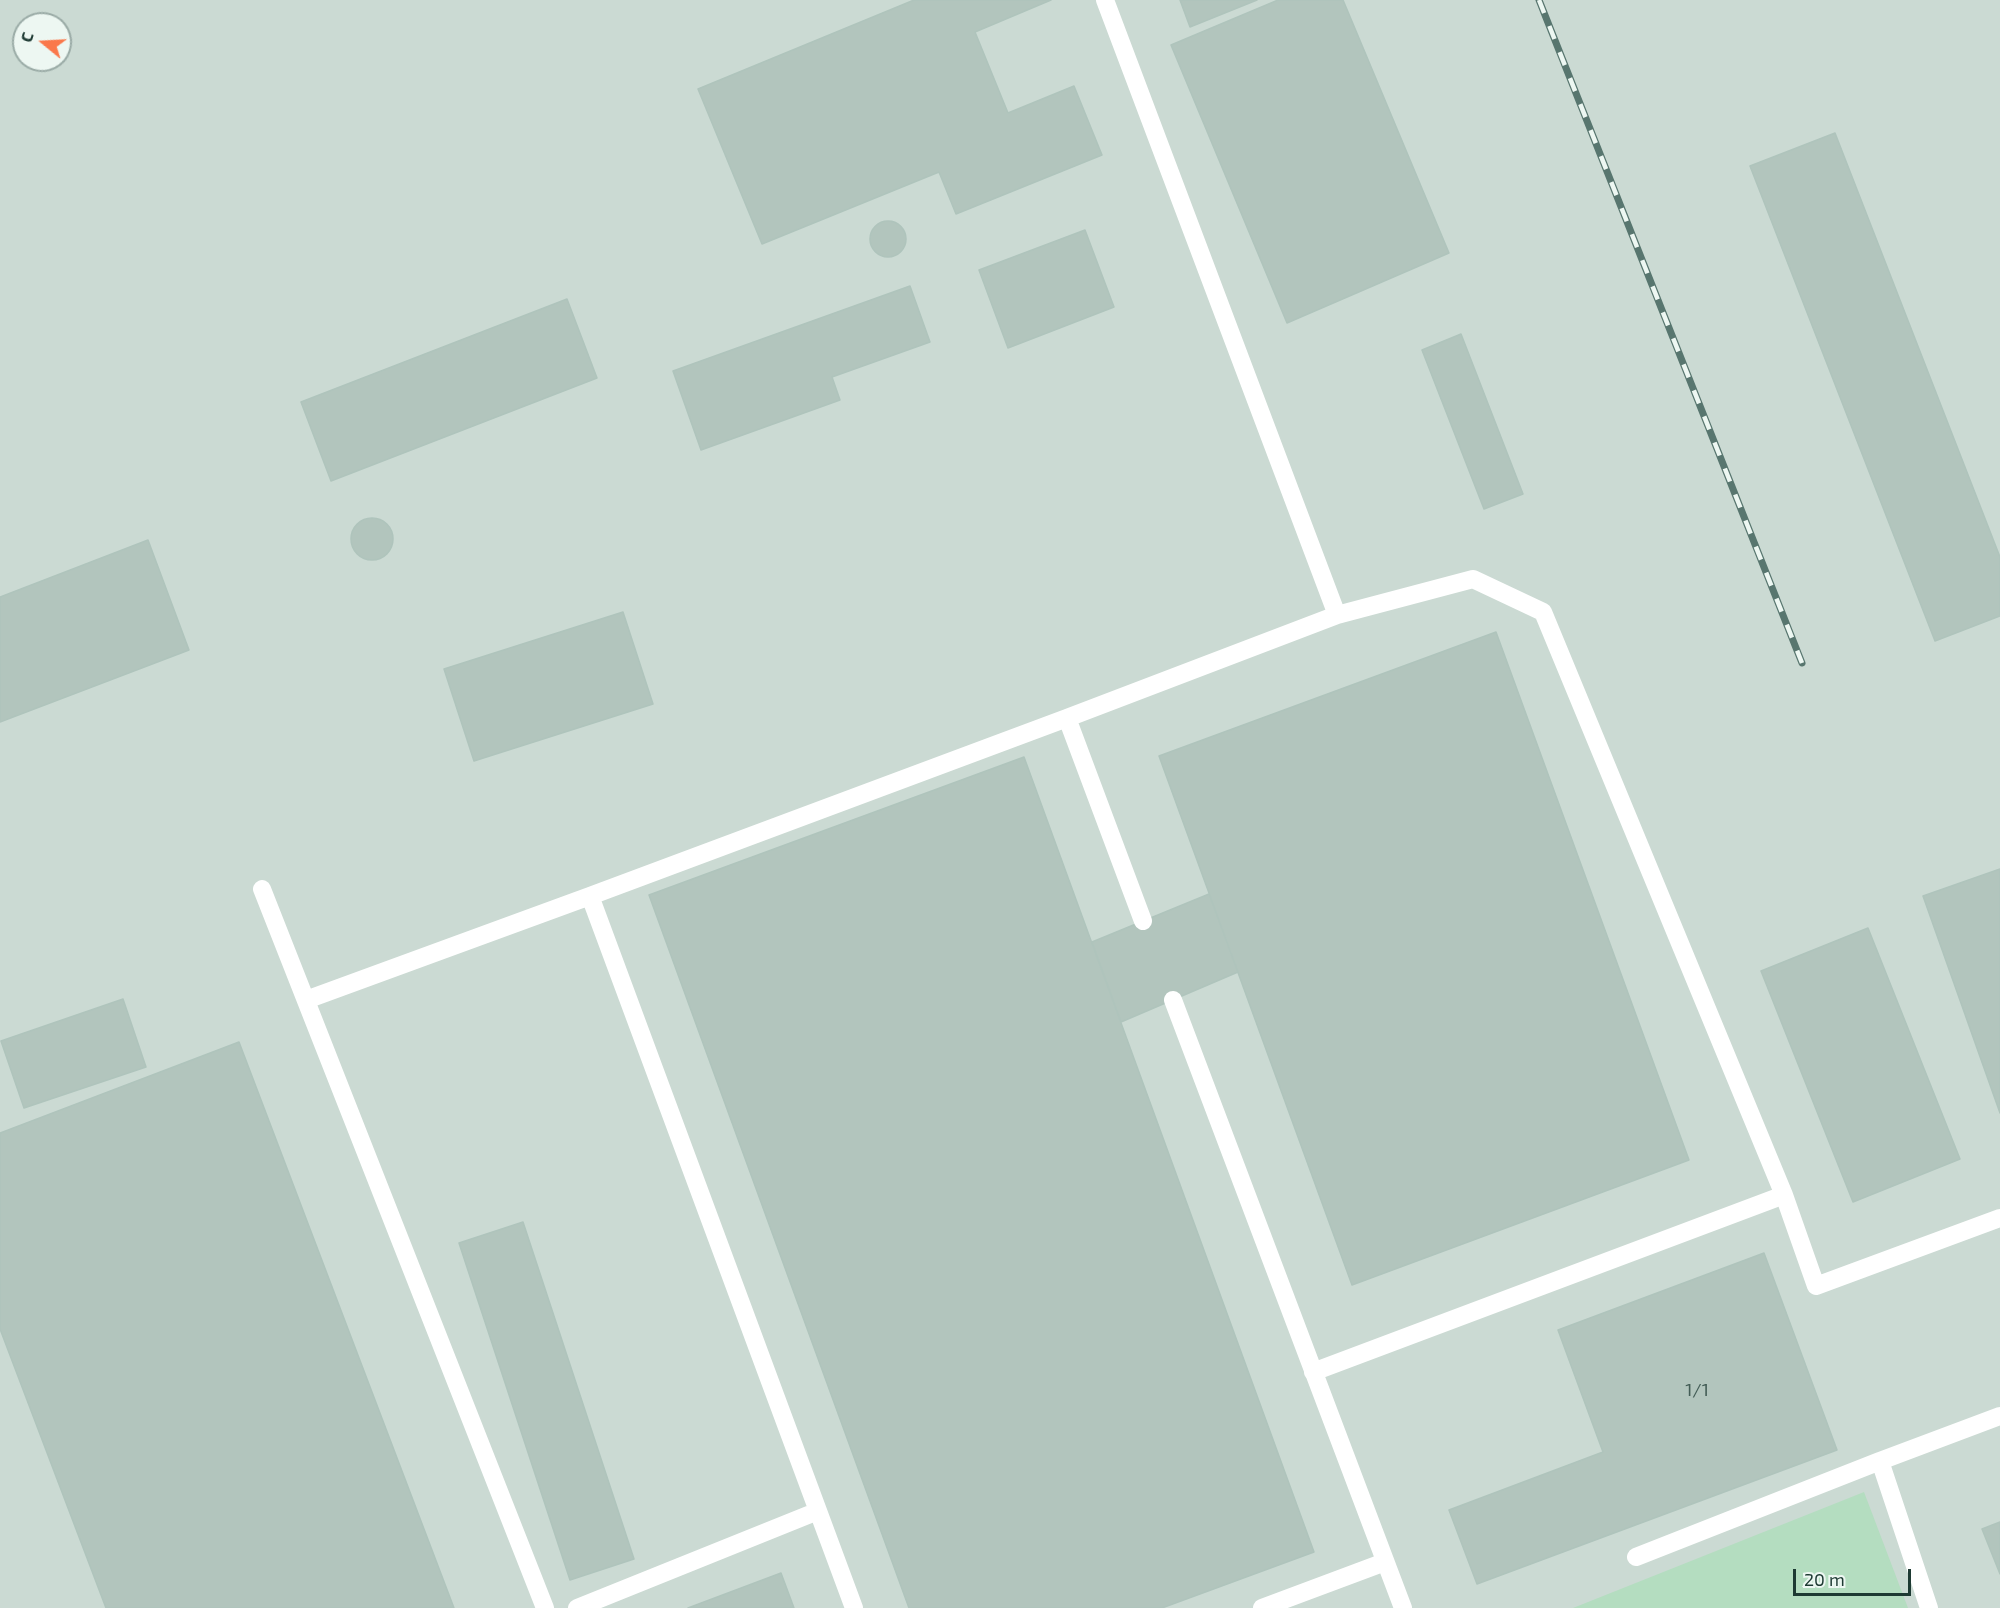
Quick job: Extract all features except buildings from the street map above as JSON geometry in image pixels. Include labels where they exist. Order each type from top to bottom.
[{"type":"lane","points":[[1105,0],[1336,615]]},
{"type":"lane","points":[[306,1000],[1067,718],[1336,615],[1473,579],[1543,612],[1784,1195],[1816,1286],[2000,1218]]},
{"type":"lane","points":[[1067,718],[1143,921]]},
{"type":"lane","points":[[262,889],[545,1608]]},
{"type":"lane","points":[[590,896],[854,1608]]},
{"type":"lane","points":[[1173,1000],[1403,1608]]},
{"type":"lane","points":[[1313,1372],[1784,1195]]},
{"type":"lane","points":[[1636,1557],[2000,1416]]},
{"type":"lane","points":[[1880,1461],[1929,1608]]},
{"type":"lane","points":[[577,1608],[818,1511]]},
{"type":"lane","points":[[1262,1608],[1385,1562]]},
{"type":"shaded area","points":[[0,0],[2000,0],[2000,1608],[0,1608]]},
{"type":"green space","points":[[1864,1492],[1908,1608],[1573,1608]]},
{"type":"railway","points":[[1539,0],[1802,663]]}]
